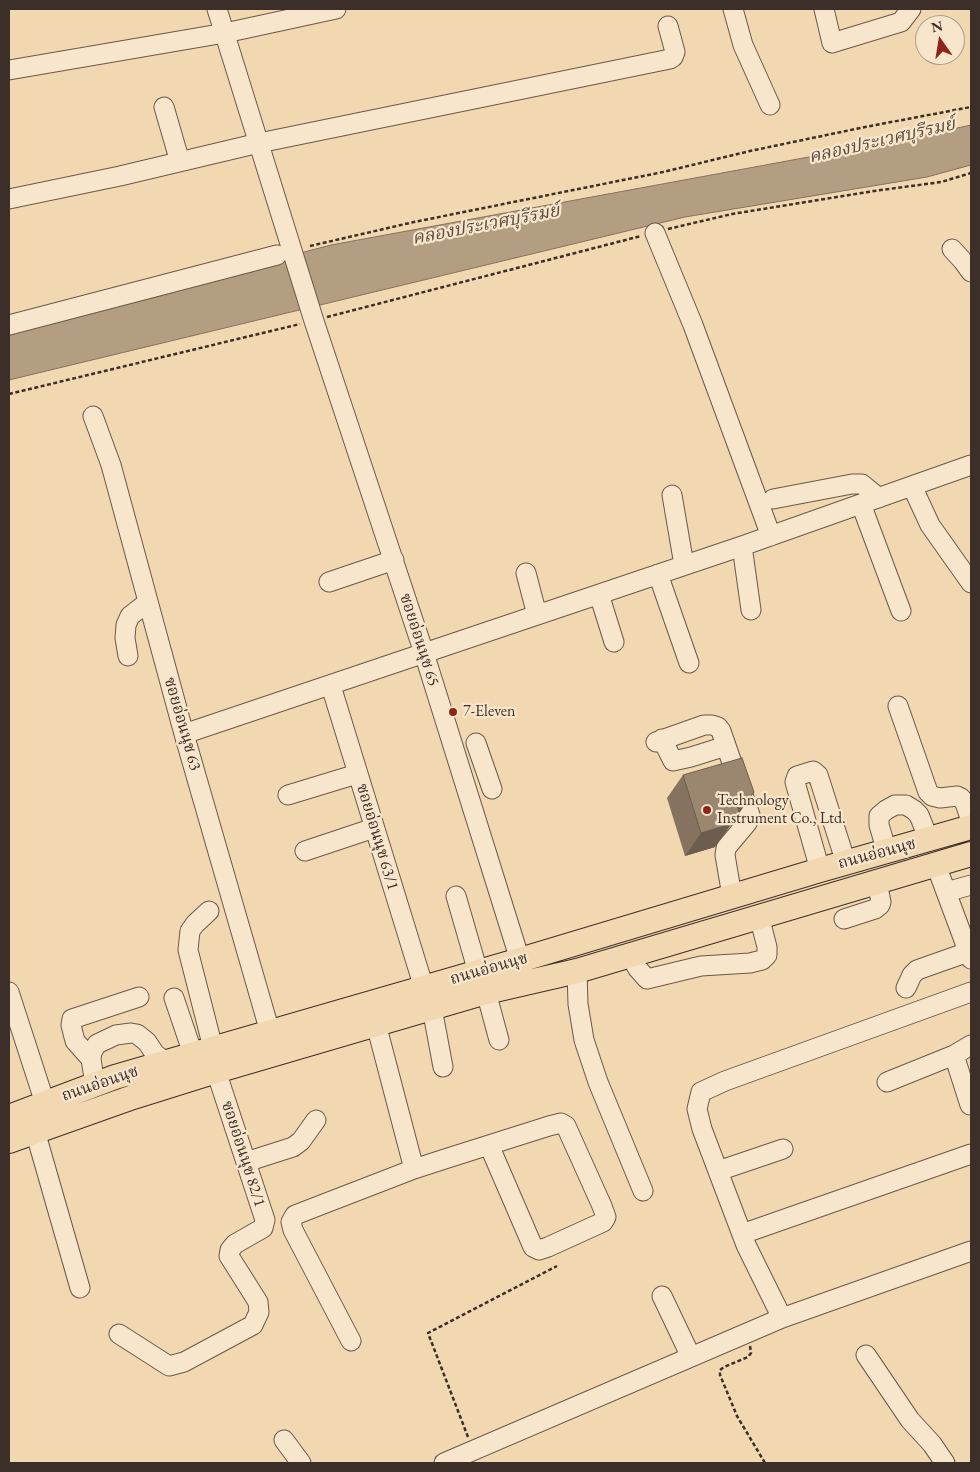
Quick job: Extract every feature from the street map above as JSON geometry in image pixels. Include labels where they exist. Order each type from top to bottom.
[{"type":"main road","name":"ถนนอ่อนนุช","points":[[9,1140],[133,1097],[207,1058],[270,1032],[428,998],[482,982],[520,960],[785,880],[971,827]]},
{"type":"main road","name":"ถนนอ่อนนุช","points":[[482,982],[526,982],[577,971],[971,854]]},
{"type":"main road","points":[[785,880],[793,906]]},
{"type":"main road","points":[[520,960],[526,982]]},
{"type":"main road","name":"ถนนอ่อนนุช","points":[[10,1114],[166,1062],[207,1058],[376,1024],[428,998]]},
{"type":"street","name":"ซอยอ่อนนุช 65","points":[[217,9],[314,321],[394,560],[520,960]]},
{"type":"street","points":[[9,70],[225,33],[270,16],[336,9]]},
{"type":"street","points":[[733,9],[743,45],[770,105]]},
{"type":"street","points":[[824,9],[832,43],[901,22],[911,9]]},
{"type":"street","points":[[9,199],[259,143],[670,59],[674,56],[675,52],[668,26]]},
{"type":"street","points":[[164,107],[180,162]]},
{"type":"street","points":[[655,232],[693,325],[771,536]]},
{"type":"street","points":[[952,249],[971,272]]},
{"type":"street","points":[[9,325],[277,255]]},
{"type":"street","name":"ซอยอ่อนนุช 63","points":[[93,416],[110,465],[184,734],[270,1032]]},
{"type":"street","points":[[184,734],[331,686],[971,466]]},
{"type":"street","points":[[773,499],[852,484],[862,484],[870,501],[901,610]]},
{"type":"street","points":[[912,486],[930,525],[971,583]]},
{"type":"street","points":[[672,495],[684,565]]},
{"type":"street","points":[[742,546],[751,610]]},
{"type":"street","points":[[329,582],[394,560]]},
{"type":"street","points":[[526,573],[537,615]]},
{"type":"street","points":[[658,574],[689,663]]},
{"type":"street","points":[[599,594],[614,642]]},
{"type":"street","points":[[128,656],[125,638],[126,625],[130,616],[148,602]]},
{"type":"street","name":"ซอยอ่อนนุช 63/1","points":[[331,686],[428,998],[443,1067]]},
{"type":"street","points":[[898,706],[928,792],[932,796],[940,798],[957,796],[961,798],[971,821]]},
{"type":"street","points":[[726,746],[672,761],[659,740],[704,725],[712,724],[718,726],[726,746],[750,815],[747,823],[726,848],[725,856],[732,896]]},
{"type":"street","points":[[476,743],[492,790]]},
{"type":"street","points":[[462,776],[485,768]]},
{"type":"street","points":[[820,870],[795,782],[797,776],[813,771],[818,775],[846,863]]},
{"type":"street","points":[[288,795],[358,774]]},
{"type":"street","points":[[887,852],[879,825],[879,816],[894,805],[906,805],[919,815],[928,840]]},
{"type":"street","points":[[306,851],[374,828]]},
{"type":"street","points":[[906,988],[912,975],[917,970],[970,955],[936,865]]},
{"type":"street","points":[[844,919],[875,909],[880,905],[877,882]]},
{"type":"street","points":[[946,892],[971,885]]},
{"type":"street","points":[[456,896],[499,1040]]},
{"type":"street","points":[[207,1058],[188,950],[190,931],[194,924],[209,911]]},
{"type":"street","points":[[630,955],[638,969],[647,979],[701,966],[750,963],[762,960],[767,955],[767,947],[759,916]]},
{"type":"street","points":[[577,971],[578,1004],[584,1040],[598,1082],[643,1191]]},
{"type":"street","points":[[9,992],[45,1103]]},
{"type":"street","points":[[782,1318],[742,1234],[702,1129],[698,1109],[701,1092],[725,1081],[971,992]]},
{"type":"street","points":[[91,1059],[75,1041],[71,1025],[72,1019],[139,997]]},
{"type":"street","points":[[174,998],[207,1058]]},
{"type":"street","points":[[376,1024],[414,1169]]},
{"type":"street","points":[[95,1085],[91,1059],[92,1052],[97,1044],[111,1037],[131,1033],[137,1034],[147,1042],[155,1054],[166,1062]]},
{"type":"street","points":[[887,1082],[954,1055],[971,1045]]},
{"type":"street","points":[[954,1055],[970,1105]]},
{"type":"street","name":"ซอยอ่อนนุช 82/1","points":[[119,1334],[169,1366],[184,1362],[253,1325],[259,1312],[258,1302],[228,1256],[235,1244],[263,1228],[265,1220],[246,1162],[207,1058]]},
{"type":"street","points":[[246,1162],[293,1147],[301,1141],[316,1120]]},
{"type":"street","points":[[351,1341],[293,1230],[291,1222],[295,1215],[414,1169],[489,1145],[549,1126],[561,1123],[566,1126],[606,1217],[603,1222],[548,1247],[539,1250],[533,1247],[489,1145]]},
{"type":"street","points":[[35,1131],[80,1288]]},
{"type":"street","points":[[718,1171],[783,1149]]},
{"type":"street","points":[[742,1234],[971,1154]]},
{"type":"street","points":[[444,1463],[752,1330],[971,1251]]},
{"type":"street","points":[[662,1296],[691,1356]]},
{"type":"street","points":[[866,1355],[910,1420],[932,1444],[944,1463]]},
{"type":"street","points":[[284,1440],[301,1463]]},
{"type":"path","points":[[310,246],[423,220],[662,172],[750,151],[971,107]]},
{"type":"path","points":[[9,394],[314,321]]},
{"type":"path","points":[[474,1450],[428,1333],[557,1266]]},
{"type":"path","points":[[752,1330],[751,1353],[748,1358],[724,1367],[720,1370],[720,1374],[737,1416],[765,1463]]},
{"type":"water","name":"คลองประเวศบุรีรมย์","points":[[971,125],[971,165],[927,177],[685,217],[9,380],[9,329],[331,245],[912,138]]},
{"type":"building","points":[[742,758],[754,792],[745,804],[737,806],[739,811],[731,824],[701,833],[683,775]]},
{"type":"place","name":"7-Eleven","points":[[453,712]]},
{"type":"place","name":"Technology Instrument Co., Ltd.","points":[[707,810]]}]
